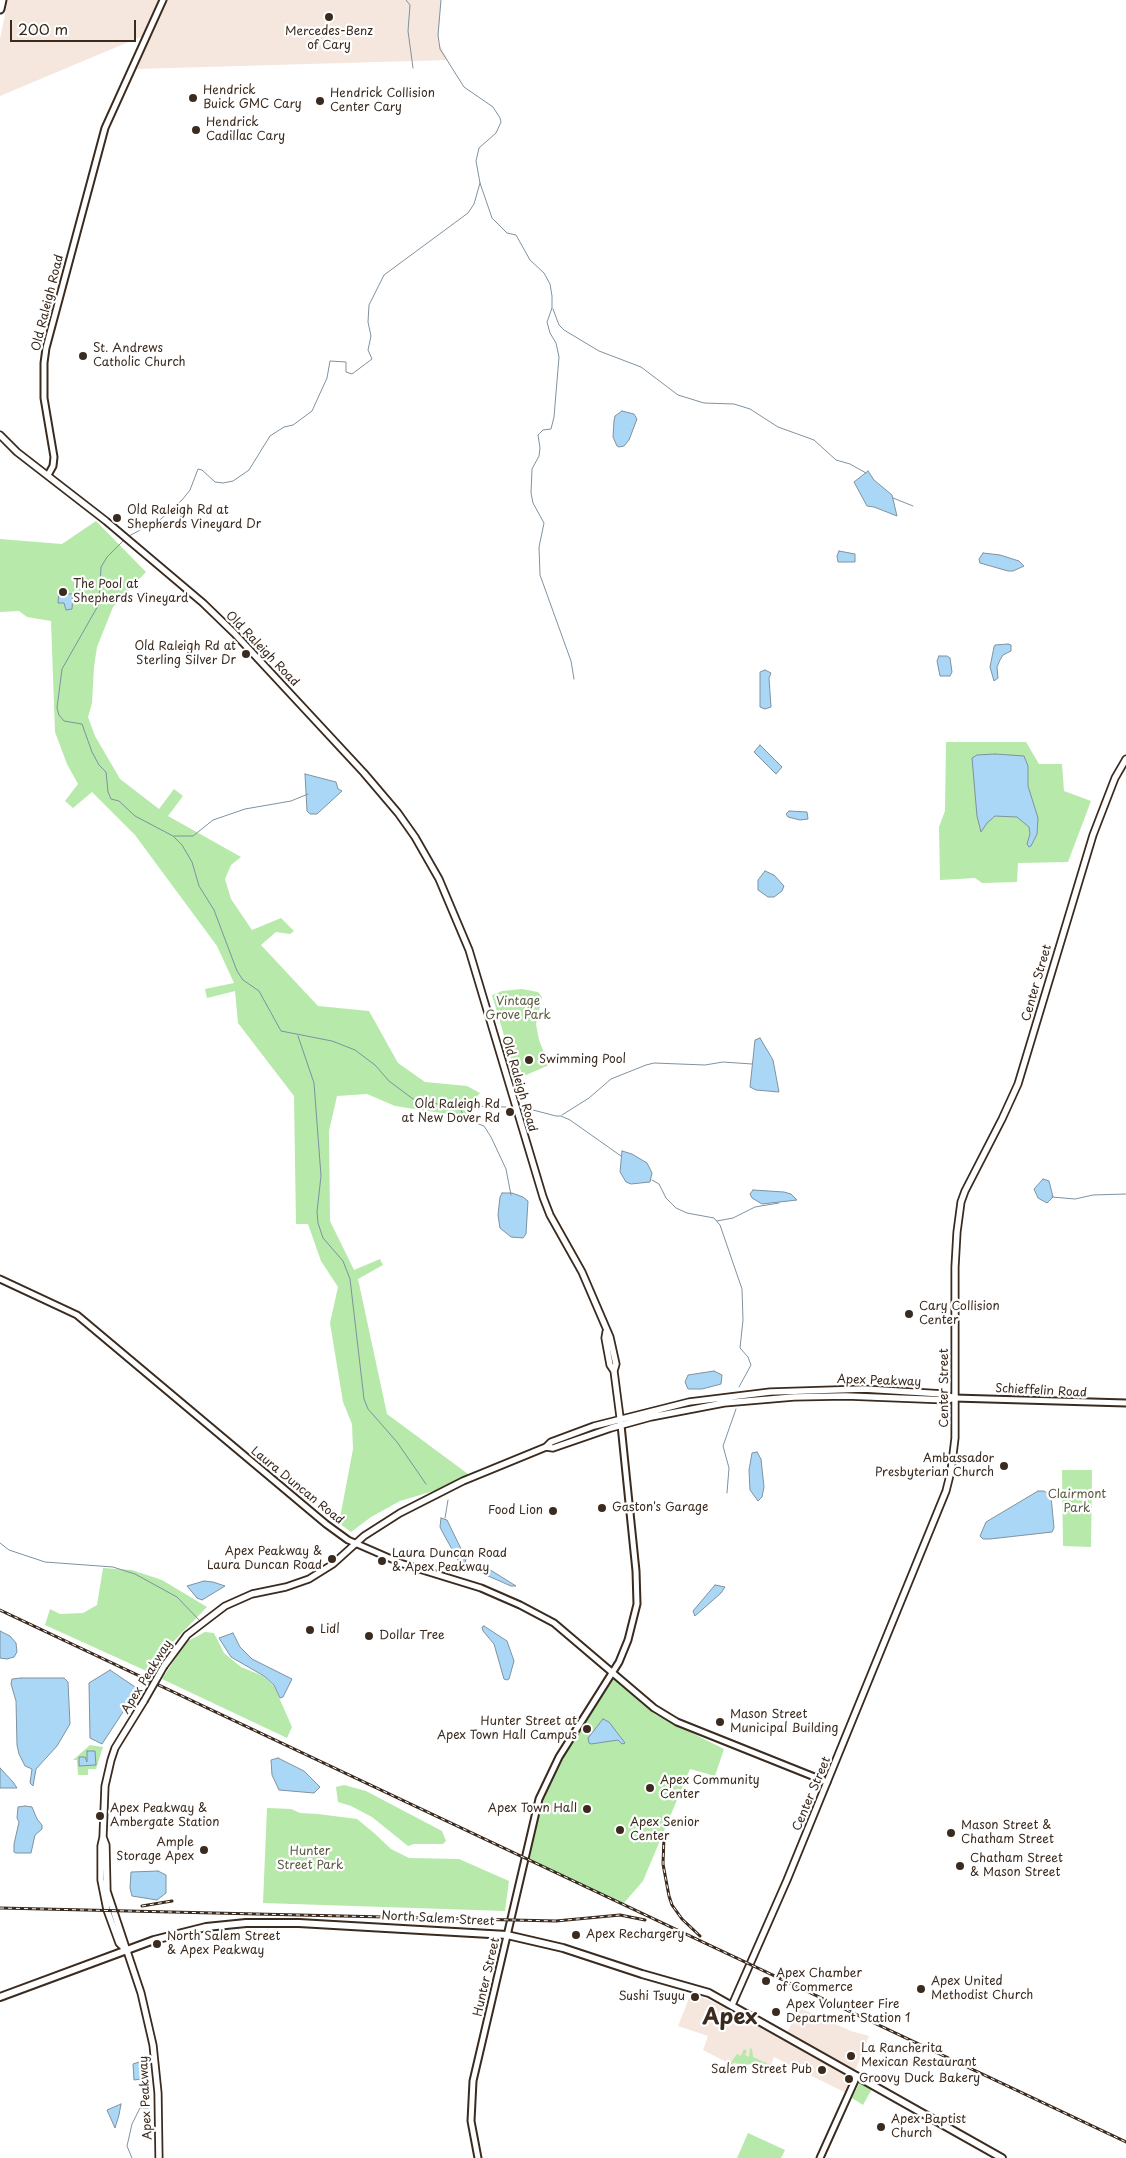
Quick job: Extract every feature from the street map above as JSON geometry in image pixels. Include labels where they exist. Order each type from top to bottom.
[{"type":"highway","points":[[0,9],[2,0]]},
{"type":"main road","points":[[0,435],[17,452],[48,475]]},
{"type":"main road","name":"Old Raleigh Road","points":[[48,475],[203,603],[234,633],[358,767],[413,833],[439,879],[464,936],[483,993],[536,1180],[550,1215],[585,1278],[606,1332],[610,1365],[614,1371],[621,1425]]},
{"type":"main road","name":"Center Street","points":[[732,2005],[758,1949],[946,1491],[952,1461],[956,1240],[963,1196],[1018,1084],[1094,830],[1115,778],[1126,759]]},
{"type":"main road","name":"Apex Peakway","points":[[159,2158],[158,2093],[153,2045],[142,1996],[126,1950],[119,1942],[107,1910],[102,1889],[100,1861],[105,1786],[115,1748],[164,1666],[187,1635],[225,1606],[252,1594],[286,1587],[309,1579],[333,1564],[378,1525],[430,1497],[463,1481],[546,1447],[552,1442],[620,1418],[712,1398],[779,1391],[869,1390],[944,1394],[954,1398]]},
{"type":"main road","name":"Apex Peakway","points":[[546,1447],[553,1448],[621,1425],[682,1410],[764,1399],[846,1396],[947,1400],[954,1398]]},
{"type":"main road","name":"North Salem Street","points":[[0,1997],[126,1950],[192,1929],[246,1922],[342,1924],[506,1935],[563,1948],[642,1974],[696,1989],[732,2005],[1002,2158]]},
{"type":"street","name":"Old Raleigh Road","points":[[48,475],[53,466],[54,457],[44,398],[46,348],[104,128],[163,0]]},
{"type":"street","name":"Laura Duncan Road","points":[[0,1279],[77,1315],[326,1524],[356,1543],[403,1564],[481,1588],[515,1603],[554,1624],[654,1708],[677,1722],[827,1782]]},
{"type":"street","name":"Schieffelin Road","points":[[954,1398],[1126,1403]]},
{"type":"street","name":"Old Raleigh Road","points":[[613,1672],[625,1647],[633,1623],[637,1588],[621,1425]]},
{"type":"street","name":"Hunter Street","points":[[478,2158],[471,2121],[471,2094],[506,1935],[543,1790],[559,1758],[613,1672]]},
{"type":"street","points":[[820,2158],[857,2076]]},
{"type":"shaded area","points":[[8,0],[441,0],[438,42],[448,60],[135,69],[151,36],[138,38],[0,96],[0,39]]},
{"type":"shaded area","points":[[691,1993],[718,2004],[783,2040],[800,2008],[851,2031],[869,2036],[846,2093],[774,2057],[770,2067],[761,2063],[750,2063],[737,2070],[732,2065],[703,2050],[708,2036],[678,2026]]},
{"type":"green space","points":[[96,521],[146,572],[113,607],[97,647],[94,667],[92,703],[88,717],[95,736],[120,779],[159,809],[174,789],[183,796],[168,816],[241,857],[231,865],[225,879],[231,899],[252,930],[281,918],[294,931],[290,934],[276,932],[261,945],[318,1006],[369,1011],[398,1063],[425,1082],[467,1086],[480,1093],[471,1103],[467,1117],[395,1106],[367,1094],[337,1096],[329,1131],[330,1221],[354,1270],[380,1259],[383,1265],[358,1279],[387,1414],[472,1477],[457,1484],[400,1501],[371,1517],[351,1532],[339,1523],[353,1449],[352,1424],[343,1402],[330,1323],[338,1287],[321,1261],[308,1224],[296,1224],[294,1096],[238,1023],[235,991],[207,998],[205,989],[234,983],[217,946],[135,835],[92,792],[73,808],[65,801],[78,784],[67,764],[55,732],[51,621],[27,617],[19,611],[0,612],[0,539],[62,544]]},
{"type":"green space","points":[[946,742],[1026,742],[1039,764],[1062,764],[1064,791],[1091,801],[1068,862],[1018,863],[1017,882],[982,883],[975,878],[940,880],[939,827],[945,811]]},
{"type":"green space","name":"Vintage Grove Park","points":[[522,989],[538,992],[542,997],[536,1024],[539,1040],[549,1065],[517,1079],[492,995],[502,991]]},
{"type":"green space","name":"Clairmont Park","points":[[1062,1470],[1092,1470],[1091,1547],[1063,1546]]},
{"type":"green space","points":[[103,1568],[132,1570],[162,1580],[207,1607],[171,1644],[153,1674],[45,1625],[50,1609],[60,1614],[83,1613],[97,1605]]},
{"type":"green space","points":[[205,1632],[214,1633],[224,1653],[241,1667],[263,1676],[274,1686],[292,1727],[287,1738],[162,1679],[186,1642]]},
{"type":"green space","points":[[613,1672],[641,1703],[656,1715],[724,1749],[715,1776],[690,1769],[643,1881],[623,1904],[526,1858],[538,1811],[556,1766]]},
{"type":"green space","points":[[90,1745],[103,1747],[96,1769],[88,1769],[88,1775],[78,1775],[77,1760],[73,1760]]},
{"type":"green space","points":[[344,1785],[366,1791],[442,1831],[446,1841],[443,1844],[414,1844],[408,1846],[372,1817],[351,1806],[338,1802],[336,1787]]},
{"type":"green space","name":"Hunter Street Park","points":[[267,1808],[291,1809],[300,1813],[357,1819],[391,1849],[409,1858],[459,1859],[509,1881],[505,1911],[263,1903]]},
{"type":"green space","points":[[750,2048],[752,2049],[753,2057],[770,2065],[769,2067],[755,2063],[742,2066],[734,2062],[732,2065],[730,2064],[737,2054],[741,2056],[744,2049],[747,2051],[745,2055],[749,2057]]},
{"type":"green space","points":[[860,2082],[872,2089],[863,2105],[852,2098]]},
{"type":"green space","points":[[748,2133],[785,2150],[781,2158],[737,2158]]},
{"type":"water","points":[[622,411],[634,414],[637,419],[629,440],[624,446],[619,447],[613,437],[614,421],[615,416]]},
{"type":"water","points":[[868,471],[874,480],[892,495],[897,516],[867,506],[854,482]]},
{"type":"water","points":[[839,551],[855,554],[855,562],[838,562],[837,556]]},
{"type":"water","points":[[983,553],[1000,555],[1019,561],[1024,566],[1008,571],[980,563],[979,559]]},
{"type":"water","points":[[64,589],[66,594],[73,594],[72,609],[66,610],[64,603],[58,603],[59,590]]},
{"type":"water","points":[[995,645],[1011,645],[1011,651],[1003,655],[1000,660],[997,667],[998,678],[994,681],[990,667],[994,647]]},
{"type":"water","points":[[939,656],[950,658],[952,672],[950,676],[940,676],[937,661]]},
{"type":"water","points":[[765,670],[771,673],[769,678],[771,707],[765,709],[760,707],[760,672]]},
{"type":"water","points":[[760,745],[782,767],[776,774],[754,752]]},
{"type":"water","points":[[977,755],[1024,756],[1028,766],[1028,786],[1038,818],[1037,834],[1029,847],[1027,844],[1030,834],[1029,827],[1017,817],[995,816],[981,832],[977,816],[972,758]]},
{"type":"water","points":[[305,774],[336,782],[338,789],[342,791],[317,814],[310,814],[307,811]]},
{"type":"water","points":[[789,811],[807,812],[808,819],[800,820],[788,817],[786,814]]},
{"type":"water","points":[[765,871],[774,875],[784,886],[782,891],[774,897],[768,897],[758,890],[758,880]]},
{"type":"water","points":[[760,1038],[773,1060],[779,1092],[756,1090],[750,1087],[755,1040]]},
{"type":"water","points":[[622,1151],[632,1154],[647,1163],[652,1173],[650,1182],[631,1184],[626,1182],[620,1172]]},
{"type":"water","points":[[1043,1179],[1049,1181],[1053,1197],[1047,1203],[1038,1198],[1034,1189]]},
{"type":"water","points":[[753,1190],[784,1192],[791,1194],[797,1200],[762,1204],[752,1198],[750,1194]]},
{"type":"water","points":[[502,1193],[512,1193],[528,1201],[526,1234],[523,1238],[511,1237],[500,1228],[498,1215]]},
{"type":"water","points":[[714,1371],[722,1375],[721,1384],[702,1389],[688,1389],[685,1382],[688,1375]]},
{"type":"water","points":[[757,1452],[761,1459],[764,1487],[762,1497],[758,1501],[750,1490],[749,1470],[752,1453]]},
{"type":"water","points":[[1038,1491],[1044,1491],[1051,1496],[1054,1528],[1052,1532],[990,1539],[983,1539],[980,1536],[986,1522]]},
{"type":"water","points":[[441,1518],[447,1520],[466,1559],[465,1564],[459,1562],[443,1533],[440,1527]]},
{"type":"water","points":[[481,1565],[516,1586],[511,1586],[479,1572],[477,1566]]},
{"type":"water","points":[[204,1581],[225,1586],[202,1600],[197,1598],[187,1586]]},
{"type":"water","points":[[715,1585],[725,1587],[721,1593],[695,1616],[693,1611]]},
{"type":"water","points":[[484,1626],[507,1641],[514,1661],[509,1679],[507,1680],[504,1679],[494,1644],[483,1631],[482,1627]]},
{"type":"water","points":[[0,1631],[10,1636],[16,1643],[17,1652],[14,1657],[0,1658]]},
{"type":"water","points":[[233,1633],[240,1647],[252,1659],[292,1679],[283,1697],[280,1698],[274,1685],[264,1676],[231,1657],[219,1638]]},
{"type":"water","points":[[110,1670],[138,1689],[102,1744],[90,1738],[89,1683]]},
{"type":"water","points":[[64,1678],[68,1682],[70,1724],[57,1746],[36,1769],[33,1786],[30,1783],[32,1769],[25,1766],[17,1745],[16,1701],[11,1684],[12,1679]]},
{"type":"water","points":[[603,1719],[609,1722],[625,1743],[622,1744],[618,1740],[589,1743],[588,1738]]},
{"type":"water","points":[[87,1751],[95,1751],[96,1765],[79,1766],[79,1757],[85,1757],[87,1762]]},
{"type":"water","points":[[278,1758],[304,1771],[320,1787],[314,1793],[279,1790],[272,1775],[271,1760]]},
{"type":"water","points":[[0,1768],[13,1782],[17,1788],[0,1788]]},
{"type":"water","points":[[18,1807],[32,1807],[42,1825],[42,1829],[35,1835],[31,1853],[16,1853],[14,1852],[14,1844],[19,1822],[17,1818]]},
{"type":"water","points":[[158,1871],[166,1875],[166,1893],[157,1900],[132,1896],[130,1888],[131,1872]]},
{"type":"water","points":[[145,2060],[148,2061],[148,2078],[134,2080],[133,2064]]},
{"type":"water","points":[[121,2104],[119,2115],[115,2128],[107,2110]]},
{"type":"waterway","points":[[406,0],[410,5],[408,31],[413,68]]},
{"type":"waterway","points":[[441,0],[438,35],[440,49],[464,87],[493,107],[501,122],[496,133],[479,148],[476,161],[480,183],[492,218],[507,233],[516,235],[530,260],[544,273],[550,284],[552,308],[547,322],[550,333],[556,343],[559,357],[554,417],[551,429],[543,430],[538,435],[540,448],[539,456],[532,469],[531,493],[533,503],[544,523],[539,547],[540,575],[571,661],[574,679]]},
{"type":"waterway","points":[[129,536],[161,519],[182,500],[190,490],[198,469],[202,470],[215,482],[223,483],[233,481],[249,470],[270,436],[284,427],[293,425],[312,411],[327,378],[330,361],[346,362],[346,372],[352,374],[372,359],[368,350],[371,336],[368,322],[369,305],[384,275],[468,213],[474,204],[480,183]]},
{"type":"waterway","points":[[553,309],[559,325],[564,330],[599,351],[641,367],[678,395],[704,403],[734,404],[750,409],[778,427],[814,440],[836,460],[850,464],[866,473]]},
{"type":"waterway","points":[[893,498],[913,506]]},
{"type":"waterway","points":[[124,540],[107,557],[101,567],[99,604],[62,669],[57,708],[59,715],[64,721],[82,724],[92,752],[99,765],[106,772],[108,792],[111,799],[119,801],[135,816],[173,836],[182,845],[192,862],[199,886],[214,910],[237,971],[243,980],[259,991],[281,1031],[332,1041],[355,1050],[375,1065],[389,1081],[413,1099],[443,1105],[506,1107]]},
{"type":"waterway","points":[[174,836],[193,836],[213,820],[245,809],[291,801],[308,794]]},
{"type":"waterway","points":[[298,1036],[314,1083],[321,1176],[317,1212],[318,1223],[323,1238],[343,1261],[350,1279],[364,1399],[368,1409],[397,1442],[426,1484]]},
{"type":"waterway","points":[[562,1115],[589,1098],[611,1079],[646,1065],[654,1063],[705,1065],[723,1062],[752,1064]]},
{"type":"waterway","points":[[524,1105],[533,1110],[561,1116],[570,1120],[621,1156]]},
{"type":"waterway","points":[[459,1106],[465,1119],[484,1126],[491,1137],[506,1169],[511,1195]]},
{"type":"waterway","points":[[652,1180],[659,1184],[666,1198],[676,1208],[687,1213],[714,1218],[720,1225],[742,1289],[743,1320],[740,1348],[748,1357],[751,1365],[739,1387]]},
{"type":"waterway","points":[[1052,1197],[1075,1199],[1093,1195],[1126,1194]]},
{"type":"waterway","points":[[717,1221],[733,1218],[755,1207],[779,1203]]},
{"type":"waterway","points":[[727,1493],[729,1468],[723,1446],[736,1409]]},
{"type":"waterway","points":[[445,1518],[448,1500]]},
{"type":"waterway","points":[[0,1543],[9,1550],[45,1562],[113,1567],[135,1574],[177,1597],[201,1622]]},
{"type":"waterway","points":[[132,2158],[127,2146],[132,2124],[140,2108],[148,2108]]},
{"type":"railway","points":[[0,1610],[1126,2142]]},
{"type":"railway","points":[[664,1837],[663,1864],[672,1905],[682,1919],[700,1936]]},
{"type":"railway","points":[[142,1906],[172,1901]]},
{"type":"railway","points":[[0,1908],[556,1921],[620,1915],[645,1920]]},
{"type":"place","name":"Mercedes-Benz of Cary","points":[[329,17]]},
{"type":"place","name":"Hendrick Buick GMC Cary","points":[[193,98]]},
{"type":"place","name":"Hendrick Collision Center Cary","points":[[320,101]]},
{"type":"place","name":"Hendrick Cadillac Cary","points":[[196,130]]},
{"type":"place","name":"St. Andrews Catholic Church","points":[[83,356]]},
{"type":"place","name":"Old Raleigh Rd at Shepherds Vineyard Dr","points":[[117,518]]},
{"type":"place","name":"The Pool at Shepherds Vineyard","points":[[63,592]]},
{"type":"place","name":"Old Raleigh Rd at Sterling Silver Dr","points":[[246,654]]},
{"type":"place","name":"Swimming Pool","points":[[529,1060]]},
{"type":"place","name":"Old Raleigh Rd at New Dover Rd","points":[[510,1112]]},
{"type":"place","name":"Cary Collision Center","points":[[909,1314]]},
{"type":"place","name":"Ambassador Presbyterian Church","points":[[1004,1466]]},
{"type":"place","name":"Gaston's Garage","points":[[602,1508]]},
{"type":"place","name":"Food Lion","points":[[553,1511]]},
{"type":"place","name":"Apex Peakway & Laura Duncan Road","points":[[332,1559]]},
{"type":"place","name":"Laura Duncan Road & Apex Peakway","points":[[382,1561]]},
{"type":"place","name":"Lidl","points":[[310,1630]]},
{"type":"place","name":"Dollar Tree","points":[[369,1636]]},
{"type":"place","name":"Mason Street Municipal Building","points":[[720,1722]]},
{"type":"place","name":"Hunter Street at Apex Town Hall Campus","points":[[587,1729]]},
{"type":"place","name":"Apex Community Center","points":[[650,1788]]},
{"type":"place","name":"Apex Town Hall","points":[[587,1809]]},
{"type":"place","name":"Apex Peakway & Ambergate Station","points":[[100,1816]]},
{"type":"place","name":"Apex Senior Center","points":[[620,1830]]},
{"type":"place","name":"Mason Street & Chatham Street","points":[[951,1833]]},
{"type":"place","name":"Ample Storage Apex","points":[[204,1850]]},
{"type":"place","name":"Chatham Street & Mason Street","points":[[960,1866]]},
{"type":"place","name":"Apex Rechargery","points":[[576,1935]]},
{"type":"place","name":"North Salem Street & Apex Peakway","points":[[157,1944]]},
{"type":"place","name":"Apex Chamber of Commerce","points":[[766,1981]]},
{"type":"place","name":"Apex United Methodist Church","points":[[921,1989]]},
{"type":"place","name":"Sushi Tsuyu","points":[[695,1997]]},
{"type":"place","name":"Apex Volunteer Fire Department Station 1","points":[[776,2012]]},
{"type":"place","name":"La Rancherita Mexican Restaurant","points":[[851,2056]]},
{"type":"place","name":"Salem Street Pub","points":[[822,2070]]},
{"type":"place","name":"Groovy Duck Bakery","points":[[849,2079]]},
{"type":"place","name":"Apex Baptist Church","points":[[881,2127]]},
{"type":"district","name":"Apex","points":[[730,2018]]}]
